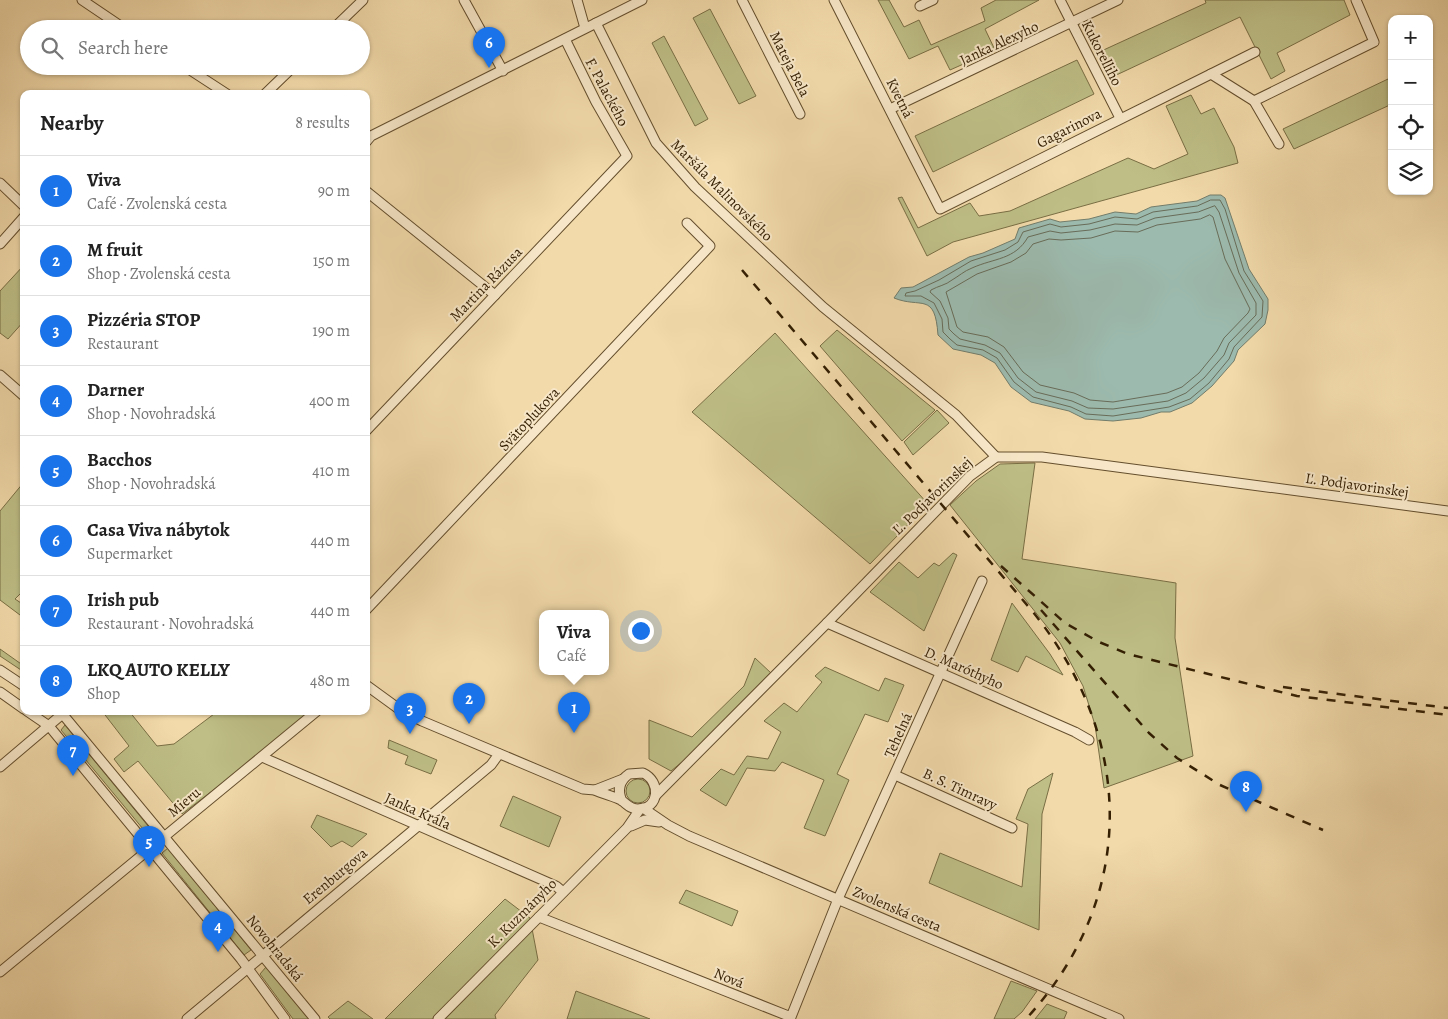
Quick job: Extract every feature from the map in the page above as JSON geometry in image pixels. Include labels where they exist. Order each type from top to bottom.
[{"type":"street","points":[[82,0],[112,20]]},
{"type":"street","points":[[343,20],[363,0]]},
{"type":"street","points":[[464,0],[503,71]]},
{"type":"street","points":[[577,0],[585,28]]},
{"type":"street","points":[[370,137],[642,0]]},
{"type":"street","name":"Mateja Bela","points":[[742,0],[800,114]]},
{"type":"street","name":"Kvetná","points":[[834,0],[940,209]]},
{"type":"street","points":[[920,6],[933,0]]},
{"type":"street","name":"Kukorelliho","points":[[1060,0],[1120,118]]},
{"type":"street","name":"Janka Alexyho","points":[[890,109],[1072,24],[1118,0]]},
{"type":"street","points":[[1254,101],[1374,42],[1356,0]]},
{"type":"street","name":"Maršála Malinovského","points":[[596,23],[645,123],[665,154],[706,198],[823,307],[956,415],[996,457]]},
{"type":"street","name":"F. Palackého","points":[[565,39],[596,102],[627,156]]},
{"type":"street","name":"Gagarinova","points":[[940,209],[1255,52]]},
{"type":"street","points":[[1211,74],[1254,101],[1279,144]]},
{"type":"street","points":[[198,75],[221,90]]},
{"type":"street","points":[[268,90],[284,75]]},
{"type":"street","name":"Martina Rázusa","points":[[370,427],[627,156]]},
{"type":"street","points":[[0,183],[20,202]]},
{"type":"street","points":[[370,194],[495,295]]},
{"type":"street","points":[[0,244],[20,222]]},
{"type":"street","name":"Svätoplukova","points":[[370,606],[710,246],[687,223]]},
{"type":"street","points":[[0,375],[20,392]]},
{"type":"street","name":"Ľ. Podjavorinskej","points":[[655,797],[827,624],[941,504],[970,476],[996,457],[1042,458],[1448,511]]},
{"type":"street","name":"Tehelná","points":[[838,899],[982,581]]},
{"type":"street","name":"D. Maróthyho","points":[[827,624],[940,672],[1089,740]]},
{"type":"street","points":[[0,670],[20,683]]},
{"type":"street","name":"Zvolenská cesta","points":[[370,688],[399,709],[498,754],[583,789],[595,790],[642,809],[664,823],[1119,1019]]},
{"type":"street","points":[[0,692],[20,706]]},
{"type":"street","points":[[33,715],[49,726],[248,968],[285,1019]]},
{"type":"street","points":[[0,767],[60,715]]},
{"type":"street","name":"Novohradská","points":[[65,715],[315,1019]]},
{"type":"street","name":"Mieru","points":[[0,972],[312,715]]},
{"type":"street","name":"Erenburgova","points":[[187,1019],[264,956],[314,910],[491,765],[498,754]]},
{"type":"street","name":"Janka Kráľa","points":[[262,757],[556,886],[563,892]]},
{"type":"street","points":[[595,790],[612,785],[629,774],[638,772],[652,778],[676,775]]},
{"type":"street","name":"B. S. Timravy","points":[[895,774],[1012,828]]},
{"type":"street","points":[[652,778],[656,786],[655,797],[664,823]]},
{"type":"street","points":[[623,779],[619,790],[625,803],[627,828]]},
{"type":"street","points":[[642,809],[655,797]]},
{"type":"street","name":"K. Kuzmányho","points":[[438,1019],[627,828],[642,809]]},
{"type":"street","name":"K. Kuzmányho","points":[[627,828],[645,820],[664,823]]},
{"type":"street","name":"Nová","points":[[539,918],[791,1017],[838,899]]},
{"type":"green space","points":[[878,0],[889,0],[904,27],[919,20],[931,45],[985,21],[981,8],[996,0],[1039,0],[985,29],[995,50],[950,70],[938,46],[909,59]]},
{"type":"green space","points":[[1205,0],[1344,0],[1350,15],[1277,53],[1285,71],[1271,79],[1240,17],[1110,78],[1097,53],[1206,3]]},
{"type":"green space","points":[[710,9],[756,96],[739,104],[693,18]]},
{"type":"green space","points":[[664,36],[708,119],[695,126],[652,43]]},
{"type":"green space","points":[[1077,60],[1094,94],[933,172],[915,136]]},
{"type":"green space","points":[[1388,79],[1388,106],[1294,149],[1283,129]]},
{"type":"green space","points":[[1191,95],[1201,114],[1214,108],[1234,147],[1238,163],[953,242],[927,256],[898,198],[902,197],[918,228],[970,203],[979,216],[1010,211],[1128,158],[1154,169],[1188,154],[1166,106]]},
{"type":"green space","points":[[20,269],[20,326],[8,339],[0,333],[0,291]]},
{"type":"green space","points":[[837,330],[935,410],[902,441],[820,346]]},
{"type":"green space","points":[[775,333],[928,504],[870,564],[692,412]]},
{"type":"green space","points":[[937,410],[949,423],[913,455],[904,442]]},
{"type":"green space","points":[[1035,463],[1022,559],[1176,583],[1175,638],[1193,756],[1104,788],[1095,725],[1083,686],[1060,643],[950,505],[976,481],[1000,464]]},
{"type":"green space","points":[[20,487],[20,594],[15,599],[20,602],[20,615],[0,600],[0,511]]},
{"type":"green space","points":[[953,553],[957,555],[924,631],[870,592],[899,562],[918,578],[934,563],[939,566]]},
{"type":"green space","points":[[1012,603],[1050,654],[1063,675],[1026,656],[1018,672],[991,660]]},
{"type":"green space","points":[[0,649],[20,663],[20,669],[0,656]]},
{"type":"green space","points":[[755,658],[771,673],[687,758],[671,771],[649,759],[649,720],[692,737],[744,686]]},
{"type":"green space","points":[[825,667],[879,691],[885,678],[904,685],[888,722],[865,714],[837,774],[849,780],[825,836],[804,828],[824,780],[782,762],[775,771],[747,768],[726,806],[700,790],[721,769],[734,775],[747,756],[768,759],[781,732],[764,721],[784,703],[797,712],[822,682],[815,676]]},
{"type":"green space","points":[[105,715],[132,715],[157,746],[174,744],[213,715],[312,715],[182,814],[138,761],[124,772],[114,759],[129,746]]},
{"type":"green space","points":[[65,725],[153,832],[148,835],[61,730]]},
{"type":"green space","points":[[389,740],[437,760],[431,774],[405,764],[408,756],[388,748]]},
{"type":"green space","points":[[1053,773],[1042,814],[1039,930],[929,883],[940,853],[1022,887],[1028,824],[1016,819],[1028,789]]},
{"type":"green space","points":[[638,779],[643,780],[649,786],[649,796],[643,802],[638,803],[633,802],[627,796],[626,791],[627,786],[633,780]]},
{"type":"green space","points":[[513,796],[561,817],[549,847],[500,826]]},
{"type":"green space","points":[[317,815],[367,834],[352,847],[342,841],[331,847],[311,827]]},
{"type":"green space","points":[[168,848],[251,950],[244,955],[162,853]]},
{"type":"green space","points":[[686,890],[738,911],[732,926],[679,903]]},
{"type":"green space","points":[[505,899],[530,918],[538,960],[495,1015],[496,1019],[385,1019]]},
{"type":"green space","points":[[266,967],[309,1019],[293,1019],[260,974]]},
{"type":"green space","points":[[1011,981],[1037,991],[1022,1012],[1014,1019],[994,1019]]},
{"type":"green space","points":[[576,991],[650,1019],[567,1019]]},
{"type":"green space","points":[[348,1001],[373,1019],[330,1019],[328,1017]]},
{"type":"green space","points":[[1047,1004],[1067,1012],[1064,1019],[1035,1019]]},
{"type":"water","points":[[1210,195],[1221,195],[1225,198],[1249,269],[1268,299],[1268,310],[1265,324],[1238,350],[1234,361],[1212,386],[1192,403],[1170,412],[1113,421],[1085,419],[1069,411],[1031,402],[1011,387],[995,363],[981,355],[953,349],[938,335],[934,312],[930,307],[925,304],[894,298],[901,288],[913,287],[969,257],[1015,239],[1019,228],[1050,219],[1060,222],[1089,219],[1115,212],[1136,214],[1151,207],[1197,201]]},
{"type":"railway","points":[[742,270],[1033,612],[1067,661],[1091,712],[1105,764],[1110,817],[1104,870],[1089,922],[1063,972],[1026,1019]]},
{"type":"railway","points":[[1001,566],[1065,623],[1099,642],[1128,654],[1297,696],[1448,715]]},
{"type":"railway","points":[[1041,610],[1149,733],[1177,758],[1220,785],[1323,830]]},
{"type":"railway","points":[[1283,687],[1448,708]]},
{"type":"place","name":"Casa Viva nábytok","points":[[489,68]]},
{"type":"place","name":"M fruit","points":[[469,724]]},
{"type":"place","name":"Viva","points":[[574,733]]},
{"type":"place","name":"Pizzéria STOP","points":[[410,734]]},
{"type":"place","name":"Irish pub","points":[[73,776]]},
{"type":"place","name":"LKQ AUTO KELLY","points":[[1246,812]]},
{"type":"place","name":"Bacchos","points":[[149,867]]},
{"type":"place","name":"Darner","points":[[218,952]]}]
